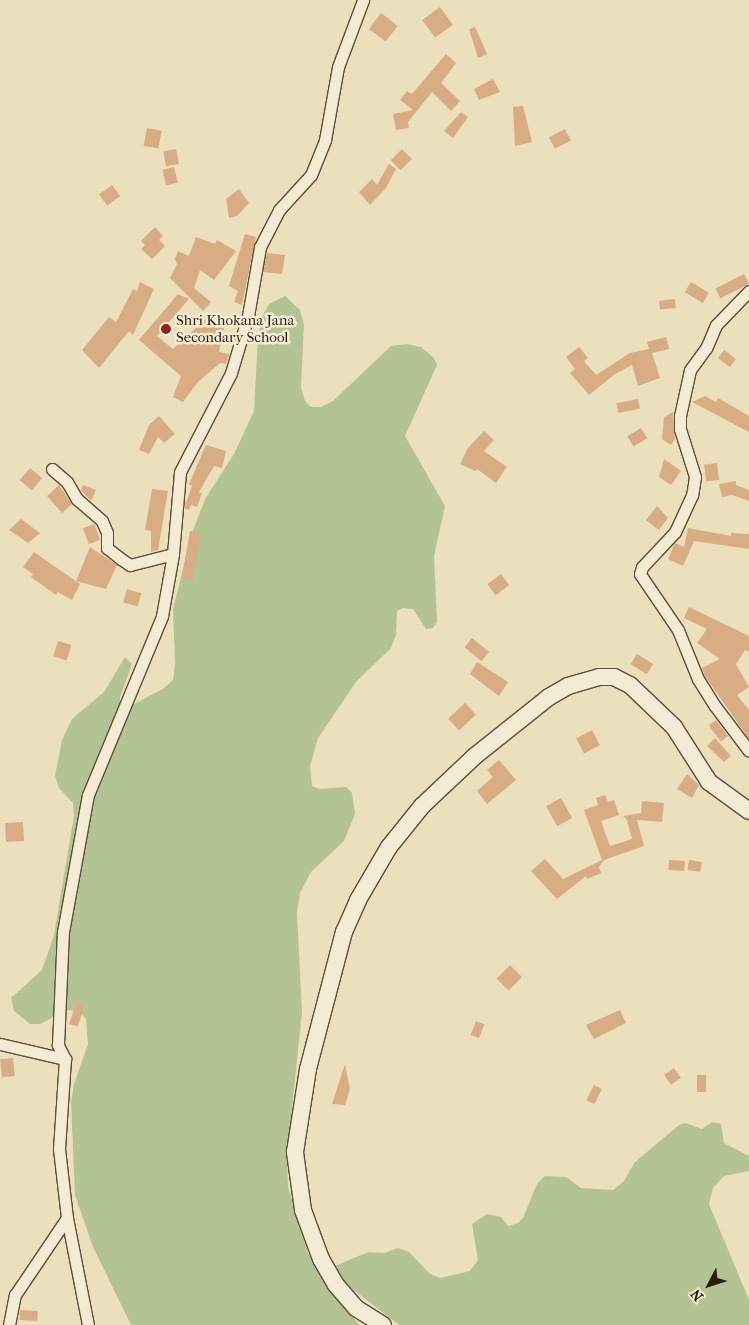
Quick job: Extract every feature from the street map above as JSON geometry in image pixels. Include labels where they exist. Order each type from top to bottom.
[{"type":"main road","points":[[383,1325],[356,1308],[336,1285],[320,1260],[303,1210],[295,1152],[308,1069],[344,932],[358,900],[389,847],[422,806],[475,756],[549,698],[568,686],[599,677],[614,677],[630,685],[674,727],[709,782],[749,811]]},
{"type":"street","points":[[88,1325],[68,1218],[59,1149],[65,1058],[58,1045],[63,932],[88,795],[162,616],[173,554],[180,472],[231,374],[248,316],[260,247],[279,210],[301,189],[311,174],[325,140],[338,67],[363,0]]},
{"type":"street","points":[[749,291],[716,325],[706,348],[690,370],[680,416],[680,429],[695,477],[692,495],[675,532],[640,574],[678,630],[698,679],[710,699],[749,750]]},
{"type":"street","points":[[52,469],[67,482],[77,499],[102,521],[107,533],[107,548],[121,559],[130,565],[173,554]]},
{"type":"street","points":[[0,1044],[65,1058]]},
{"type":"street","points":[[9,1325],[15,1294],[68,1218]]},
{"type":"green space","points":[[285,296],[300,310],[304,324],[301,387],[305,401],[311,407],[321,407],[333,401],[391,346],[407,344],[421,347],[434,358],[437,365],[405,436],[445,506],[434,556],[437,622],[433,628],[426,629],[413,609],[403,608],[397,611],[396,635],[391,648],[356,682],[318,738],[310,766],[312,786],[320,789],[346,787],[352,793],[355,814],[344,841],[311,872],[300,893],[297,913],[302,1013],[287,1155],[288,1187],[308,1253],[337,1300],[360,1325],[131,1325],[93,1247],[75,1195],[71,1102],[74,1084],[88,1044],[86,1019],[79,1011],[67,1010],[40,1024],[30,1024],[14,1011],[11,998],[42,970],[54,935],[74,816],[73,803],[59,788],[55,776],[62,740],[72,719],[104,692],[125,657],[132,664],[120,697],[120,711],[163,689],[173,680],[175,664],[173,609],[192,533],[205,499],[234,454],[254,411],[258,337],[263,315],[269,304]]},
{"type":"green space","points":[[712,1122],[721,1124],[724,1143],[749,1156],[749,1171],[724,1176],[713,1188],[709,1204],[749,1300],[749,1325],[399,1325],[347,1285],[335,1266],[368,1252],[384,1253],[398,1248],[409,1252],[430,1274],[440,1278],[470,1271],[478,1260],[472,1224],[487,1214],[501,1217],[508,1226],[518,1223],[523,1218],[537,1184],[545,1176],[566,1177],[581,1188],[613,1190],[624,1181],[635,1162],[679,1125],[686,1123],[702,1129]]},
{"type":"building","points":[[440,7],[453,25],[435,38],[422,20]]},
{"type":"building","points":[[381,13],[398,26],[386,42],[369,29]]},
{"type":"building","points":[[475,27],[487,54],[478,58],[469,29]]},
{"type":"building","points":[[446,54],[456,63],[441,83],[460,101],[451,111],[432,92],[408,122],[409,128],[396,130],[393,114],[413,110],[400,100],[407,91],[412,94]]},
{"type":"building","points":[[493,79],[500,92],[479,100],[474,89]]},
{"type":"building","points":[[523,106],[532,142],[515,146],[513,107]]},
{"type":"building","points":[[461,112],[468,117],[453,138],[444,131]]},
{"type":"building","points":[[147,128],[162,131],[158,149],[144,146]]},
{"type":"building","points":[[565,129],[571,141],[555,149],[549,137]]},
{"type":"building","points":[[176,149],[179,164],[166,166],[163,151]]},
{"type":"building","points":[[402,149],[412,159],[401,170],[391,160]]},
{"type":"building","points":[[389,164],[396,169],[386,188],[370,205],[359,192],[372,179],[377,185]]},
{"type":"building","points":[[174,167],[178,183],[166,185],[162,170]]},
{"type":"building","points":[[112,185],[120,196],[107,206],[99,194]]},
{"type":"building","points":[[239,189],[249,203],[237,216],[229,218],[226,199]]},
{"type":"building","points":[[155,227],[163,236],[159,240],[165,246],[152,259],[141,249],[145,245],[141,241]]},
{"type":"building","points":[[245,234],[256,237],[242,305],[234,302],[238,291],[229,286]]},
{"type":"building","points":[[196,237],[215,244],[217,240],[236,251],[214,280],[200,270],[194,288],[211,302],[203,311],[170,278],[177,264],[175,259],[178,251],[189,256]]},
{"type":"building","points":[[267,253],[285,255],[282,274],[263,272]]},
{"type":"building","points":[[744,274],[749,284],[720,298],[715,289]]},
{"type":"building","points":[[140,282],[154,289],[133,335],[129,331],[99,368],[82,350],[109,317],[116,322],[133,289],[137,291]]},
{"type":"building","points":[[691,282],[709,293],[703,303],[685,292]]},
{"type":"building","points":[[178,294],[189,299],[157,336],[173,349],[207,318],[225,323],[219,352],[229,354],[226,364],[220,363],[198,382],[183,402],[173,397],[181,376],[139,340]]},
{"type":"building","points":[[675,299],[676,308],[660,310],[659,301]]},
{"type":"building","points":[[666,337],[669,349],[652,353],[660,378],[638,386],[632,365],[615,374],[589,395],[570,373],[575,369],[566,357],[579,347],[588,358],[584,361],[596,375],[630,353],[649,349],[647,342]]},
{"type":"building","points":[[724,350],[736,359],[730,367],[718,358]]},
{"type":"building","points":[[705,396],[716,402],[718,398],[749,416],[749,432],[692,402]]},
{"type":"building","points":[[638,399],[640,409],[618,413],[616,403]]},
{"type":"building","points":[[673,412],[675,439],[671,445],[662,439],[664,417]]},
{"type":"building","points":[[159,416],[175,434],[164,443],[158,437],[149,454],[139,450],[149,425]]},
{"type":"building","points":[[641,428],[647,438],[633,447],[627,436]]},
{"type":"building","points":[[484,431],[494,440],[484,451],[507,467],[496,483],[477,469],[475,471],[460,464],[468,448]]},
{"type":"building","points":[[206,445],[226,451],[222,468],[214,466],[199,492],[202,493],[197,507],[191,505],[189,510],[184,508],[192,486],[189,484]]},
{"type":"building","points":[[664,459],[681,471],[671,485],[659,477]]},
{"type":"building","points":[[717,463],[719,480],[706,481],[704,465]]},
{"type":"building","points":[[30,468],[42,478],[32,491],[20,480]]},
{"type":"building","points":[[736,481],[736,485],[749,490],[749,501],[732,495],[722,497],[719,484]]},
{"type":"building","points":[[59,485],[72,504],[62,513],[47,496]]},
{"type":"building","points":[[83,485],[96,490],[91,501],[81,490]]},
{"type":"building","points":[[152,489],[168,491],[158,550],[151,552],[151,531],[145,530]]},
{"type":"building","points":[[657,506],[668,518],[659,530],[646,520]]},
{"type":"building","points":[[21,519],[40,533],[28,543],[9,530]]},
{"type":"building","points":[[94,524],[100,540],[89,544],[83,528]]},
{"type":"building","points":[[688,528],[731,536],[731,533],[749,534],[749,549],[694,541],[683,566],[668,559],[675,543],[684,547]]},
{"type":"building","points":[[190,531],[201,533],[192,580],[182,578]]},
{"type":"building","points":[[90,547],[117,565],[106,589],[76,581]]},
{"type":"building","points":[[34,552],[80,584],[72,600],[58,592],[56,595],[31,577],[33,574],[23,567]]},
{"type":"building","points":[[501,574],[509,585],[495,595],[487,584]]},
{"type":"building","points":[[127,589],[141,593],[138,607],[123,602]]},
{"type":"building","points":[[689,607],[749,636],[749,652],[745,650],[736,664],[749,687],[737,695],[749,710],[749,739],[705,676],[702,668],[720,659],[697,643],[707,629],[684,618]]},
{"type":"building","points":[[472,638],[489,652],[482,661],[464,647]]},
{"type":"building","points":[[58,641],[71,645],[67,660],[53,656]]},
{"type":"building","points":[[637,654],[653,664],[647,674],[631,664]]},
{"type":"building","points":[[477,662],[508,682],[499,696],[470,674]]},
{"type":"building","points":[[465,703],[476,715],[459,730],[448,719]]},
{"type":"building","points":[[716,720],[728,736],[721,741],[709,725]]},
{"type":"building","points":[[592,730],[600,745],[584,753],[576,738]]},
{"type":"building","points":[[715,738],[731,756],[724,762],[707,746]]},
{"type":"building","points":[[499,760],[516,780],[487,804],[477,791],[493,777],[487,770]]},
{"type":"building","points":[[687,774],[699,785],[692,798],[677,789]]},
{"type":"building","points":[[605,795],[608,802],[614,800],[619,815],[601,821],[610,846],[632,839],[627,820],[623,816],[641,813],[642,801],[664,803],[662,822],[637,820],[644,846],[604,860],[599,867],[601,873],[587,879],[586,876],[557,899],[531,871],[545,859],[563,879],[602,860],[584,810],[598,805],[596,798]]},
{"type":"building","points":[[561,798],[572,818],[557,826],[546,806]]},
{"type":"building","points":[[23,822],[24,841],[6,842],[5,823]]},
{"type":"building","points":[[669,860],[685,861],[684,871],[668,870]]},
{"type":"building","points":[[689,860],[702,862],[700,872],[687,870]]},
{"type":"building","points":[[510,965],[522,977],[509,990],[497,978]]},
{"type":"building","points":[[76,1003],[85,1006],[78,1027],[69,1024]]},
{"type":"building","points":[[620,1010],[626,1023],[594,1039],[586,1025]]},
{"type":"building","points":[[476,1021],[484,1024],[479,1038],[471,1035]]},
{"type":"building","points":[[13,1058],[15,1076],[2,1077],[0,1059]]},
{"type":"building","points":[[345,1064],[350,1089],[345,1105],[332,1104]]},
{"type":"building","points":[[674,1068],[681,1078],[671,1085],[664,1075]]},
{"type":"building","points":[[697,1075],[706,1075],[706,1092],[697,1092]]},
{"type":"building","points":[[594,1085],[602,1089],[594,1104],[586,1100]]},
{"type":"building","points":[[20,1310],[38,1311],[37,1321],[19,1320]]},
{"type":"place","name":"Shri Khokana Jana Secondary School","points":[[166,329]]}]
